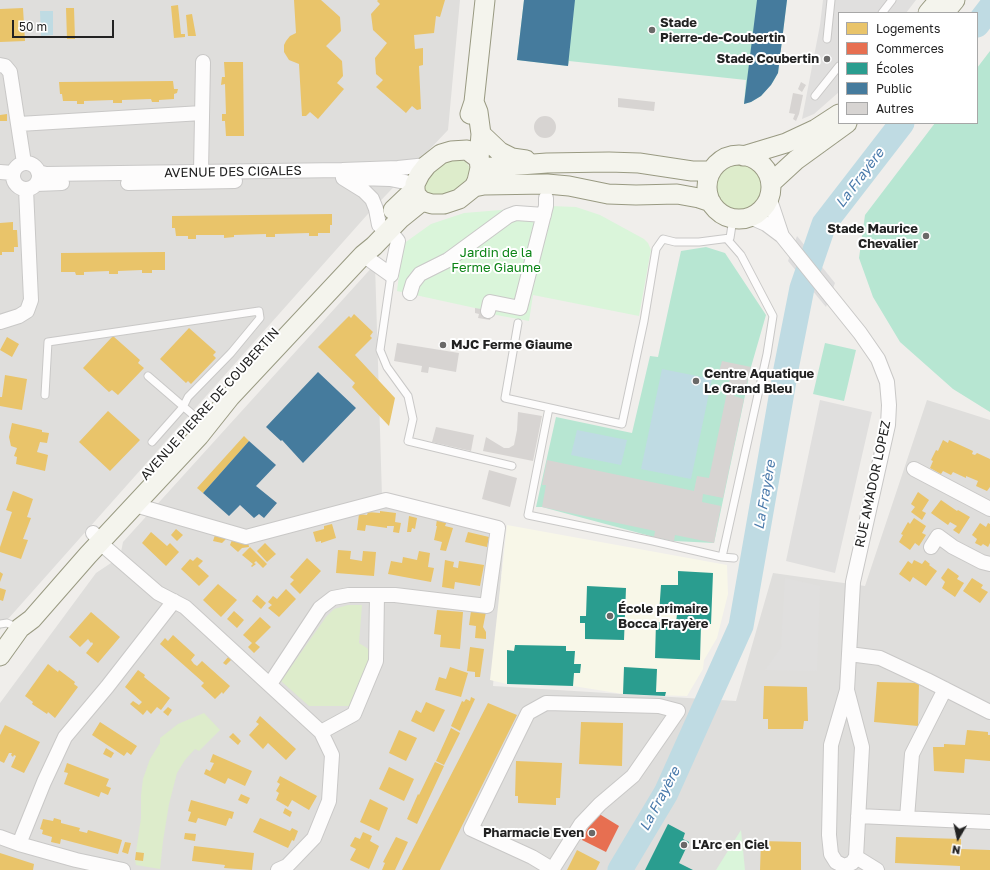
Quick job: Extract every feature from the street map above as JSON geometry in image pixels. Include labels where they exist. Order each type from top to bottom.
[{"type":"main road","points":[[458,150],[464,144],[469,134],[470,111],[474,102],[485,0]]},
{"type":"main road","points":[[929,12],[939,0]]},
{"type":"main road","points":[[945,12],[955,0]]},
{"type":"main road","points":[[474,102],[478,112],[481,134],[480,163],[477,181],[474,187],[459,199],[444,204],[432,204],[417,191],[420,174],[441,154],[458,150],[466,150],[474,154],[480,163]]},
{"type":"main road","points":[[743,156],[786,143],[816,129],[838,115]]},
{"type":"main road","points":[[770,190],[768,173],[762,165],[753,159],[743,156],[734,156],[725,158],[717,164],[708,181],[707,192],[711,202],[721,214],[742,218],[758,212],[765,206],[770,190],[796,160],[846,124]]},
{"type":"main road","points":[[481,134],[500,152],[512,158],[547,163]]},
{"type":"main road","points":[[480,163],[639,163],[680,170],[712,171]]},
{"type":"main road","points":[[474,187],[484,185],[546,184],[569,186],[608,194],[636,196],[677,194],[711,202]]},
{"type":"main road","name":"AVENUE PIERRE DE COUBERTIN","points":[[0,656],[20,628],[32,619],[96,538],[196,417],[242,368],[384,228],[401,218],[417,191]]},
{"type":"main road","name":"AVENUE PIERRE DE COUBERTIN","points":[[96,538],[135,505],[196,417],[230,397],[363,255],[384,228]]},
{"type":"street","points":[[201,172],[203,62]]},
{"type":"street","points":[[5,68],[18,124],[24,162]]},
{"type":"street","points":[[18,124],[202,114]]},
{"type":"street","points":[[2,321],[19,316],[27,311],[31,300],[33,182],[33,165],[24,162],[6,173],[13,177],[16,184],[22,188],[33,182]]},
{"type":"street","name":"AVENUE DES CIGALES","points":[[33,182],[46,174],[398,168],[428,165]]},
{"type":"street","points":[[342,178],[364,191],[372,199],[384,228],[398,241],[391,275],[363,255]]},
{"type":"street","name":"AVENUE DES CIGALES","points":[[33,182],[196,182],[342,178],[384,179],[417,191]]},
{"type":"street","points":[[770,190],[782,236]]},
{"type":"street","points":[[488,311],[490,302],[520,308],[544,215],[546,198]]},
{"type":"street","points":[[410,294],[413,282],[420,274],[448,260],[508,216],[516,213],[544,215]]},
{"type":"street","points":[[742,218],[766,224],[782,236]]},
{"type":"street","name":"RUE AMADOR LOPEZ","points":[[782,236],[860,333],[878,359],[887,382],[889,405],[888,425],[853,582],[847,690],[831,745],[828,835],[831,854],[836,862],[843,868],[852,863],[856,857],[862,747],[847,690]]},
{"type":"street","points":[[914,469],[990,509]]},
{"type":"street","points":[[135,505],[246,537],[386,500],[498,528],[487,606],[395,595],[349,595],[333,598],[320,608],[270,684]]},
{"type":"street","points":[[931,547],[938,536],[953,547],[982,562],[990,564]]},
{"type":"street","points":[[96,538],[158,592],[185,607],[321,732],[332,755],[329,801],[314,838],[288,866],[278,870]]},
{"type":"street","points":[[321,732],[354,714],[376,662],[377,595]]},
{"type":"street","points":[[19,844],[44,782],[65,737],[107,687],[174,601]]},
{"type":"street","points":[[849,654],[880,658],[990,712]]},
{"type":"street","points":[[907,818],[912,754],[945,689]]},
{"type":"street","points":[[546,702],[659,706],[678,711],[633,776],[600,804],[581,824],[552,870],[532,857],[471,830],[528,714],[546,702]]},
{"type":"street","points":[[858,816],[990,822]]},
{"type":"street","points":[[0,837],[76,860],[123,870]]},
{"type":"street","points":[[856,857],[877,870]]},
{"type":"lane","points":[[827,39],[831,0]]},
{"type":"lane","points":[[883,12],[892,0]]},
{"type":"lane","points":[[815,96],[838,67]]},
{"type":"lane","points":[[518,323],[505,398],[622,424],[644,321],[656,250],[662,239],[675,242],[699,242],[727,239],[730,238],[732,225],[742,218]]},
{"type":"lane","points":[[722,557],[767,354],[773,316],[741,255],[727,239]]},
{"type":"lane","points":[[391,275],[380,350],[387,367],[408,396],[413,419],[408,441],[512,466]]},
{"type":"lane","points":[[45,395],[48,342],[259,311],[260,318],[231,353],[188,397],[196,417]]},
{"type":"lane","points":[[148,376],[196,417]]},
{"type":"lane","points":[[549,408],[528,515],[722,557],[734,558]]},
{"type":"lane","points":[[152,442],[196,417]]},
{"type":"lane","points":[[0,624],[8,623],[20,628]]},
{"type":"shaded area","points":[[0,0],[460,0],[448,130],[367,215],[8,619],[0,630]]},
{"type":"shaded area","name":"Stade Coubertin","points":[[823,0],[916,0],[907,12],[838,12],[838,93],[814,114],[802,119],[820,25]]},
{"type":"shaded area","points":[[375,264],[382,497],[505,524],[493,686],[736,701],[773,573],[865,586],[927,400],[990,420],[990,870],[0,870],[0,703],[96,573],[111,563],[121,552],[123,542]]},
{"type":"shaded area","points":[[820,400],[872,412],[835,573],[786,561]]},
{"type":"shaded area","name":"École primaire Bocca Frayère","points":[[507,525],[727,565],[728,594],[717,638],[704,660],[703,669],[687,696],[623,694],[573,686],[507,684],[490,680]]},
{"type":"shaded area","points":[[785,578],[820,586],[817,671],[765,670],[781,647]]},
{"type":"green space","name":"Stade Pierre-de-Coubertin","points":[[524,0],[787,0],[778,73],[773,82],[761,96],[744,104],[746,80],[569,61],[568,66],[517,60]]},
{"type":"green space","name":"Stade Maurice Chevalier","points":[[990,51],[990,412],[953,389],[900,342],[873,297],[859,258],[865,215],[934,124],[978,124],[978,67]]},
{"type":"green space","points":[[458,159],[466,162],[470,168],[466,180],[459,187],[441,197],[428,195],[425,191],[424,181],[443,163]]},
{"type":"green space","points":[[734,163],[744,163],[753,167],[759,173],[762,178],[762,196],[753,207],[744,211],[734,211],[725,207],[719,201],[715,192],[715,182],[719,173],[725,167]]},
{"type":"green space","name":"Jardin de la Ferme Giaume","points":[[550,206],[576,207],[600,215],[644,239],[648,243],[651,250],[639,316],[533,295],[529,321],[491,314],[475,308],[397,291],[403,244],[431,224],[464,213]]},
{"type":"green space","name":"Centre Aquatique Le Grand Bleu","points":[[706,247],[725,253],[766,315],[751,367],[714,543],[674,541],[654,537],[542,507],[536,507],[556,417],[632,433],[650,356],[658,357],[681,251]]},
{"type":"green space","points":[[825,343],[856,350],[844,401],[813,394]]},
{"type":"green space","points":[[348,605],[362,605],[359,643],[367,648],[370,652],[371,658],[352,706],[309,706],[281,681],[326,617],[334,609]]},
{"type":"green space","points":[[204,713],[220,730],[199,751],[195,749],[185,760],[177,773],[169,804],[160,869],[136,865],[135,860],[143,861],[144,853],[136,852],[141,818],[143,779],[150,759],[160,743],[160,738],[178,724]]},
{"type":"green space","points":[[741,830],[745,870],[716,870]]},
{"type":"water","points":[[40,11],[53,11],[53,35],[41,36]]},
{"type":"water","points":[[662,369],[712,379],[691,479],[641,469]]},
{"type":"water","points":[[577,430],[627,440],[621,465],[571,455]]},
{"type":"pier","points":[[797,236],[835,283],[826,307],[788,261]]},
{"type":"building: Logements","points":[[294,0],[321,0],[340,17],[341,31],[326,46],[342,61],[343,76],[337,83],[344,89],[318,119],[310,112],[306,116],[302,116],[299,64],[289,60],[284,52],[284,45],[286,41],[290,36],[296,33]]},
{"type":"building: Logements","points":[[445,0],[440,17],[436,16],[434,33],[414,35],[415,49],[423,48],[423,65],[419,66],[421,109],[417,110],[412,106],[406,113],[376,87],[383,80],[376,74],[375,58],[387,43],[373,30],[371,14],[380,4],[377,1]]},
{"type":"building: Logements","points":[[178,5],[181,34],[185,34],[185,37],[174,38],[171,6]]},
{"type":"building: Logements","points":[[23,8],[25,41],[0,42],[0,9]]},
{"type":"building: Logements","points":[[66,8],[74,8],[75,39],[67,39]]},
{"type":"building: Logements","points":[[192,14],[196,36],[188,36],[186,15]]},
{"type":"building: Logements","points":[[224,62],[243,62],[244,136],[226,136],[225,121],[222,121],[222,114],[226,114],[225,84],[221,85],[222,77],[225,77]]},
{"type":"building: Logements","points":[[173,81],[174,89],[178,89],[177,93],[174,94],[174,99],[159,100],[159,102],[152,102],[151,99],[122,100],[122,103],[113,103],[113,100],[84,101],[84,104],[77,104],[77,101],[63,101],[62,94],[60,94],[59,82]]},
{"type":"building: Logements","points":[[7,114],[7,121],[0,121],[0,115]]},
{"type":"building: Logements","points":[[332,214],[330,233],[318,233],[318,236],[309,236],[309,233],[275,234],[275,237],[266,237],[266,234],[234,235],[234,237],[224,238],[224,235],[196,235],[196,239],[188,239],[188,236],[176,236],[175,228],[172,228],[172,216]]},
{"type":"building: Logements","points":[[13,222],[13,230],[17,230],[18,247],[14,247],[14,252],[2,252],[2,255],[0,255],[0,223]]},
{"type":"building: Logements","points":[[165,252],[165,270],[152,270],[152,273],[142,273],[142,270],[118,271],[118,274],[109,274],[109,271],[84,272],[84,275],[76,275],[75,272],[61,272],[61,253]]},
{"type":"building: Logements","points":[[354,314],[373,332],[370,336],[372,338],[355,355],[395,398],[389,426],[352,387],[355,383],[318,347],[349,316],[351,318]]},
{"type":"building: Logements","points":[[189,328],[216,352],[213,355],[216,358],[191,384],[188,381],[186,383],[160,359]]},
{"type":"building: Logements","points":[[113,336],[140,360],[138,363],[144,368],[118,395],[112,390],[109,392],[83,368]]},
{"type":"building: Logements","points":[[7,337],[19,344],[12,357],[0,350]]},
{"type":"building: Logements","points":[[5,375],[27,379],[22,410],[0,406],[0,397],[2,397]]},
{"type":"building: Logements","points":[[108,411],[140,440],[110,471],[79,442]]},
{"type":"building: Logements","points":[[12,423],[49,433],[47,443],[40,442],[37,452],[48,455],[45,471],[16,464],[17,457],[14,456],[17,448],[11,446],[9,437]]},
{"type":"building: Logements","points":[[244,436],[249,441],[203,493],[197,488]]},
{"type":"building: Logements","points":[[943,440],[948,443],[949,440],[973,451],[972,454],[975,455],[977,453],[990,459],[990,487],[987,491],[976,486],[978,481],[966,476],[966,478],[953,472],[951,475],[943,471],[941,474],[930,468],[933,461],[931,460],[936,450],[938,451]]},
{"type":"building: Logements","points":[[13,491],[33,499],[27,517],[31,518],[23,539],[28,540],[21,559],[0,552],[0,547],[12,512],[6,510]]},
{"type":"building: Logements","points":[[918,492],[929,500],[922,511],[926,513],[922,520],[911,512],[915,507],[911,504]]},
{"type":"building: Logements","points":[[941,500],[957,511],[958,510],[970,517],[959,534],[953,530],[957,526],[950,522],[948,525],[931,513]]},
{"type":"building: Logements","points":[[380,511],[396,513],[395,522],[401,523],[399,533],[393,532],[394,526],[387,526],[387,528],[366,525],[365,531],[357,530],[359,514],[367,515],[368,512],[380,513]]},
{"type":"building: Logements","points":[[409,516],[417,518],[415,529],[412,528],[411,532],[407,532]]},
{"type":"building: Logements","points":[[914,518],[926,526],[922,533],[926,535],[919,546],[915,543],[910,550],[899,542],[903,535],[901,534],[908,522],[910,524]]},
{"type":"building: Logements","points":[[437,519],[447,521],[445,526],[453,528],[446,551],[440,550],[442,542],[434,540]]},
{"type":"building: Logements","points":[[980,523],[986,527],[988,523],[990,524],[990,543],[988,547],[983,544],[981,546],[975,543],[977,539],[972,535]]},
{"type":"building: Logements","points":[[332,524],[336,538],[321,543],[321,541],[316,542],[313,532],[324,529],[324,526]]},
{"type":"building: Logements","points":[[176,529],[183,535],[177,541],[171,535]]},
{"type":"building: Logements","points":[[151,532],[167,546],[170,543],[179,552],[166,566],[142,543]]},
{"type":"building: Logements","points":[[468,532],[489,537],[487,547],[465,542]]},
{"type":"building: Logements","points":[[215,535],[226,539],[222,543],[213,541]]},
{"type":"building: Logements","points":[[232,540],[241,543],[248,542],[249,547],[242,548],[238,552],[230,545]]},
{"type":"building: Logements","points":[[265,543],[276,554],[267,562],[257,551]]},
{"type":"building: Logements","points":[[250,547],[267,564],[263,568],[256,561],[254,563],[256,564],[252,567],[251,566],[253,564],[242,555]]},
{"type":"building: Logements","points":[[338,550],[351,551],[350,559],[362,561],[363,551],[376,552],[374,576],[336,573]]},
{"type":"building: Logements","points":[[419,551],[430,553],[428,567],[434,568],[431,582],[388,574],[391,561],[402,563],[403,557],[417,560]]},
{"type":"building: Logements","points":[[197,557],[203,561],[198,566],[209,576],[199,586],[181,569],[190,559],[193,561]]},
{"type":"building: Logements","points":[[307,558],[321,571],[300,594],[290,584],[294,580],[290,577]]},
{"type":"building: Logements","points":[[445,560],[454,562],[453,567],[458,568],[459,561],[484,565],[480,586],[455,582],[454,589],[442,587]]},
{"type":"building: Logements","points":[[914,560],[922,564],[925,560],[937,571],[926,586],[913,577],[910,582],[899,574],[908,561],[912,564]]},
{"type":"building: Logements","points":[[948,568],[959,576],[957,579],[964,583],[955,597],[942,588],[945,582],[941,578]]},
{"type":"building: Logements","points":[[0,572],[3,574],[0,582]]},
{"type":"building: Logements","points":[[972,578],[983,585],[981,588],[988,592],[980,603],[963,591]]},
{"type":"building: Logements","points":[[218,584],[237,600],[221,617],[203,600]]},
{"type":"building: Logements","points":[[0,588],[6,590],[3,601],[0,600]]},
{"type":"building: Logements","points":[[286,589],[296,599],[279,617],[268,608],[272,605],[268,602],[273,596],[277,599]]},
{"type":"building: Logements","points":[[257,595],[266,603],[261,609],[252,601]]},
{"type":"building: Logements","points":[[437,610],[463,612],[460,649],[440,647],[441,635],[434,634]]},
{"type":"building: Logements","points":[[234,611],[244,620],[237,628],[227,619]]},
{"type":"building: Logements","points":[[471,611],[486,612],[483,627],[486,632],[486,639],[475,638],[476,626],[469,625]]},
{"type":"building: Logements","points":[[91,612],[120,637],[98,663],[86,653],[93,644],[92,642],[91,643],[88,639],[80,647],[69,637]]},
{"type":"building: Logements","points":[[260,617],[271,627],[255,643],[260,647],[254,653],[248,647],[252,643],[243,635]]},
{"type":"building: Logements","points":[[173,635],[195,655],[191,660],[194,664],[197,666],[202,661],[230,686],[223,694],[222,692],[215,699],[201,686],[204,683],[160,644],[165,638],[168,641]]},
{"type":"building: Logements","points":[[470,647],[484,649],[480,677],[475,677],[475,672],[467,671]]},
{"type":"building: Logements","points":[[229,656],[232,659],[226,665],[223,663]]},
{"type":"building: Logements","points":[[48,664],[75,682],[74,684],[78,687],[55,718],[48,712],[47,714],[32,704],[33,702],[25,696]]},
{"type":"building: Logements","points":[[450,667],[468,673],[461,697],[435,690],[439,677],[446,679]]},
{"type":"building: Logements","points":[[138,670],[145,675],[144,677],[170,698],[161,710],[157,707],[151,714],[147,710],[143,715],[130,704],[133,701],[139,705],[142,702],[125,687]]},
{"type":"building: Logements","points":[[877,682],[919,683],[918,726],[874,722]]},
{"type":"building: Logements","points":[[764,686],[807,687],[808,721],[804,721],[803,729],[768,729],[768,719],[763,719]]},
{"type":"building: Logements","points":[[471,697],[475,699],[460,731],[451,726],[462,701],[464,702],[466,699],[470,701]]},
{"type":"building: Logements","points":[[426,702],[445,710],[434,732],[411,721],[416,710],[421,713]]},
{"type":"building: Logements","points":[[488,703],[517,715],[440,870],[402,870]]},
{"type":"building: Logements","points":[[168,707],[172,710],[168,716],[163,712]]},
{"type":"building: Logements","points":[[260,716],[296,749],[286,760],[268,743],[263,749],[249,735],[259,724],[256,722]]},
{"type":"building: Logements","points":[[100,722],[137,746],[131,755],[127,752],[124,756],[92,735]]},
{"type":"building: Logements","points":[[581,722],[623,723],[622,766],[579,764]]},
{"type":"building: Logements","points":[[5,725],[40,742],[24,773],[11,767],[16,756],[14,755],[13,757],[11,755],[12,753],[9,753],[4,763],[0,761],[0,735]]},
{"type":"building: Logements","points":[[451,728],[460,733],[444,765],[436,761]]},
{"type":"building: Logements","points":[[399,730],[417,738],[406,761],[389,753]]},
{"type":"building: Logements","points":[[967,730],[988,732],[988,735],[990,735],[990,761],[965,759],[964,773],[934,771],[933,747],[944,747],[944,744],[965,745]]},
{"type":"building: Logements","points":[[233,733],[241,741],[238,745],[229,737]]},
{"type":"building: Logements","points":[[106,748],[114,753],[111,758],[103,754]]},
{"type":"building: Logements","points":[[213,754],[252,771],[245,786],[228,778],[225,784],[204,774],[206,769],[210,771],[214,763],[210,762]]},
{"type":"building: Logements","points":[[516,761],[562,763],[560,798],[556,798],[556,805],[518,803],[518,796],[515,796]]},
{"type":"building: Logements","points":[[435,762],[444,766],[417,824],[407,819]]},
{"type":"building: Logements","points":[[67,763],[109,779],[106,786],[111,788],[108,795],[101,792],[99,797],[64,784],[68,773],[64,772]]},
{"type":"building: Logements","points":[[389,767],[414,779],[404,801],[379,789]]},
{"type":"building: Logements","points":[[280,776],[317,796],[309,810],[292,800],[288,807],[276,800],[279,793],[276,791],[280,784],[277,782]]},
{"type":"building: Logements","points":[[241,794],[250,798],[247,804],[238,800]]},
{"type":"building: Logements","points":[[370,799],[388,808],[379,831],[360,822]]},
{"type":"building: Logements","points":[[191,800],[234,812],[232,819],[229,818],[226,826],[198,818],[196,823],[188,821],[191,812],[188,811]]},
{"type":"building: Logements","points":[[285,808],[292,812],[290,817],[283,813]]},
{"type":"building: Logements","points":[[54,818],[61,820],[61,823],[80,828],[79,831],[87,833],[88,830],[122,840],[118,854],[61,839],[60,844],[51,842],[52,837],[42,834],[43,830],[40,829],[43,819],[53,821]]},
{"type":"building: Logements","points":[[260,818],[290,831],[292,828],[298,831],[294,841],[292,840],[288,848],[253,832]]},
{"type":"building: Logements","points":[[363,832],[372,836],[370,841],[379,846],[369,869],[350,860],[356,849],[350,846],[355,837],[360,839]]},
{"type":"building: Logements","points":[[185,833],[196,834],[195,841],[184,839]]},
{"type":"building: Logements","points":[[396,837],[408,842],[395,870],[382,870],[385,863],[383,862]]},
{"type":"building: Logements","points":[[896,837],[961,839],[961,849],[990,850],[990,870],[960,870],[960,866],[895,863]]},
{"type":"building: Logements","points":[[761,841],[801,842],[801,870],[760,870]]},
{"type":"building: Logements","points":[[125,842],[131,843],[128,854],[122,852]]},
{"type":"building: Logements","points":[[194,846],[254,853],[252,870],[224,868],[225,865],[192,861]]},
{"type":"building: Logements","points":[[577,850],[600,862],[596,870],[567,870]]},
{"type":"building: Logements","points":[[136,852],[144,853],[143,861],[135,860]]},
{"type":"building: Logements","points":[[0,853],[34,864],[33,870],[0,870]]},
{"type":"building: Commerces","points":[[596,812],[619,826],[606,852],[582,840]]},
{"type":"building: Écoles","points":[[678,571],[713,573],[711,624],[701,624],[700,660],[655,658],[656,622],[676,623],[677,614],[659,614],[661,585],[678,585]]},
{"type":"building: Écoles","points":[[587,586],[626,588],[624,640],[585,639],[585,623],[580,623],[580,616],[586,616]]},
{"type":"building: Écoles","points":[[515,645],[566,646],[566,651],[575,651],[574,664],[581,664],[580,673],[574,673],[573,686],[507,684],[507,650],[514,651]]},
{"type":"building: Écoles","points":[[624,667],[657,669],[656,692],[666,692],[665,696],[623,694]]},
{"type":"building: Écoles","points":[[668,824],[685,833],[683,839],[689,842],[679,863],[693,870],[645,870]]},
{"type":"building: Public","points":[[524,0],[575,0],[568,66],[517,60]]},
{"type":"building: Public","points":[[757,0],[787,0],[778,73],[771,85],[761,96],[744,104]]},
{"type":"building: Public","points":[[318,372],[356,408],[303,463],[282,440],[281,441],[266,427]]},
{"type":"building: Public","points":[[249,441],[276,465],[256,486],[277,503],[264,518],[259,514],[254,518],[240,505],[229,516],[203,493]]},
{"type":"building: Autres","points":[[801,82],[806,85],[802,92],[798,89]]},
{"type":"building: Autres","points":[[793,93],[803,95],[796,121],[793,119],[795,114],[789,113]]},
{"type":"building: Autres","points":[[618,98],[655,102],[654,111],[618,107]]},
{"type":"building: Autres","points":[[545,116],[549,117],[555,123],[555,131],[549,137],[545,138],[541,137],[535,131],[534,127],[535,123],[541,117]]},
{"type":"building: Autres","points":[[475,308],[492,311],[490,320],[478,318],[479,314],[475,313]]},
{"type":"building: Autres","points":[[397,343],[459,353],[456,372],[429,367],[428,373],[421,372],[422,366],[394,361]]},
{"type":"building: Autres","points":[[722,361],[751,367],[744,395],[734,393],[734,396],[744,399],[723,498],[703,494],[702,502],[721,506],[714,543],[675,535],[674,541],[654,537],[655,531],[542,507],[546,485],[542,485],[547,460],[694,491],[697,476],[709,478],[730,378],[718,375]]},
{"type":"building: Autres","points":[[518,412],[542,416],[533,461],[483,451],[486,437],[504,448],[509,448],[514,445]]},
{"type":"building: Autres","points":[[436,427],[474,435],[471,451],[432,442]]},
{"type":"building: Autres","points":[[489,470],[517,478],[510,507],[482,499]]},
{"type":"waterway","name":"La Frayère","points":[[978,24],[990,8]]},
{"type":"waterway","name":"La Frayère","points":[[620,870],[666,793],[741,626],[786,369],[802,288],[824,224],[901,124]]},
{"type":"place","name":"Stade Pierre-de-Coubertin","points":[[652,30]]},
{"type":"place","name":"Stade Coubertin","points":[[827,59]]},
{"type":"place","name":"Stade Maurice Chevalier","points":[[926,236]]},
{"type":"place","name":"MJC Ferme Giaume","points":[[443,345]]},
{"type":"place","name":"Centre Aquatique Le Grand Bleu","points":[[696,381]]},
{"type":"place","name":"École primaire Bocca Frayère","points":[[610,616]]},
{"type":"place","name":"Pharmacie Even","points":[[592,833]]},
{"type":"place","name":"L'Arc en Ciel","points":[[684,845]]}]
